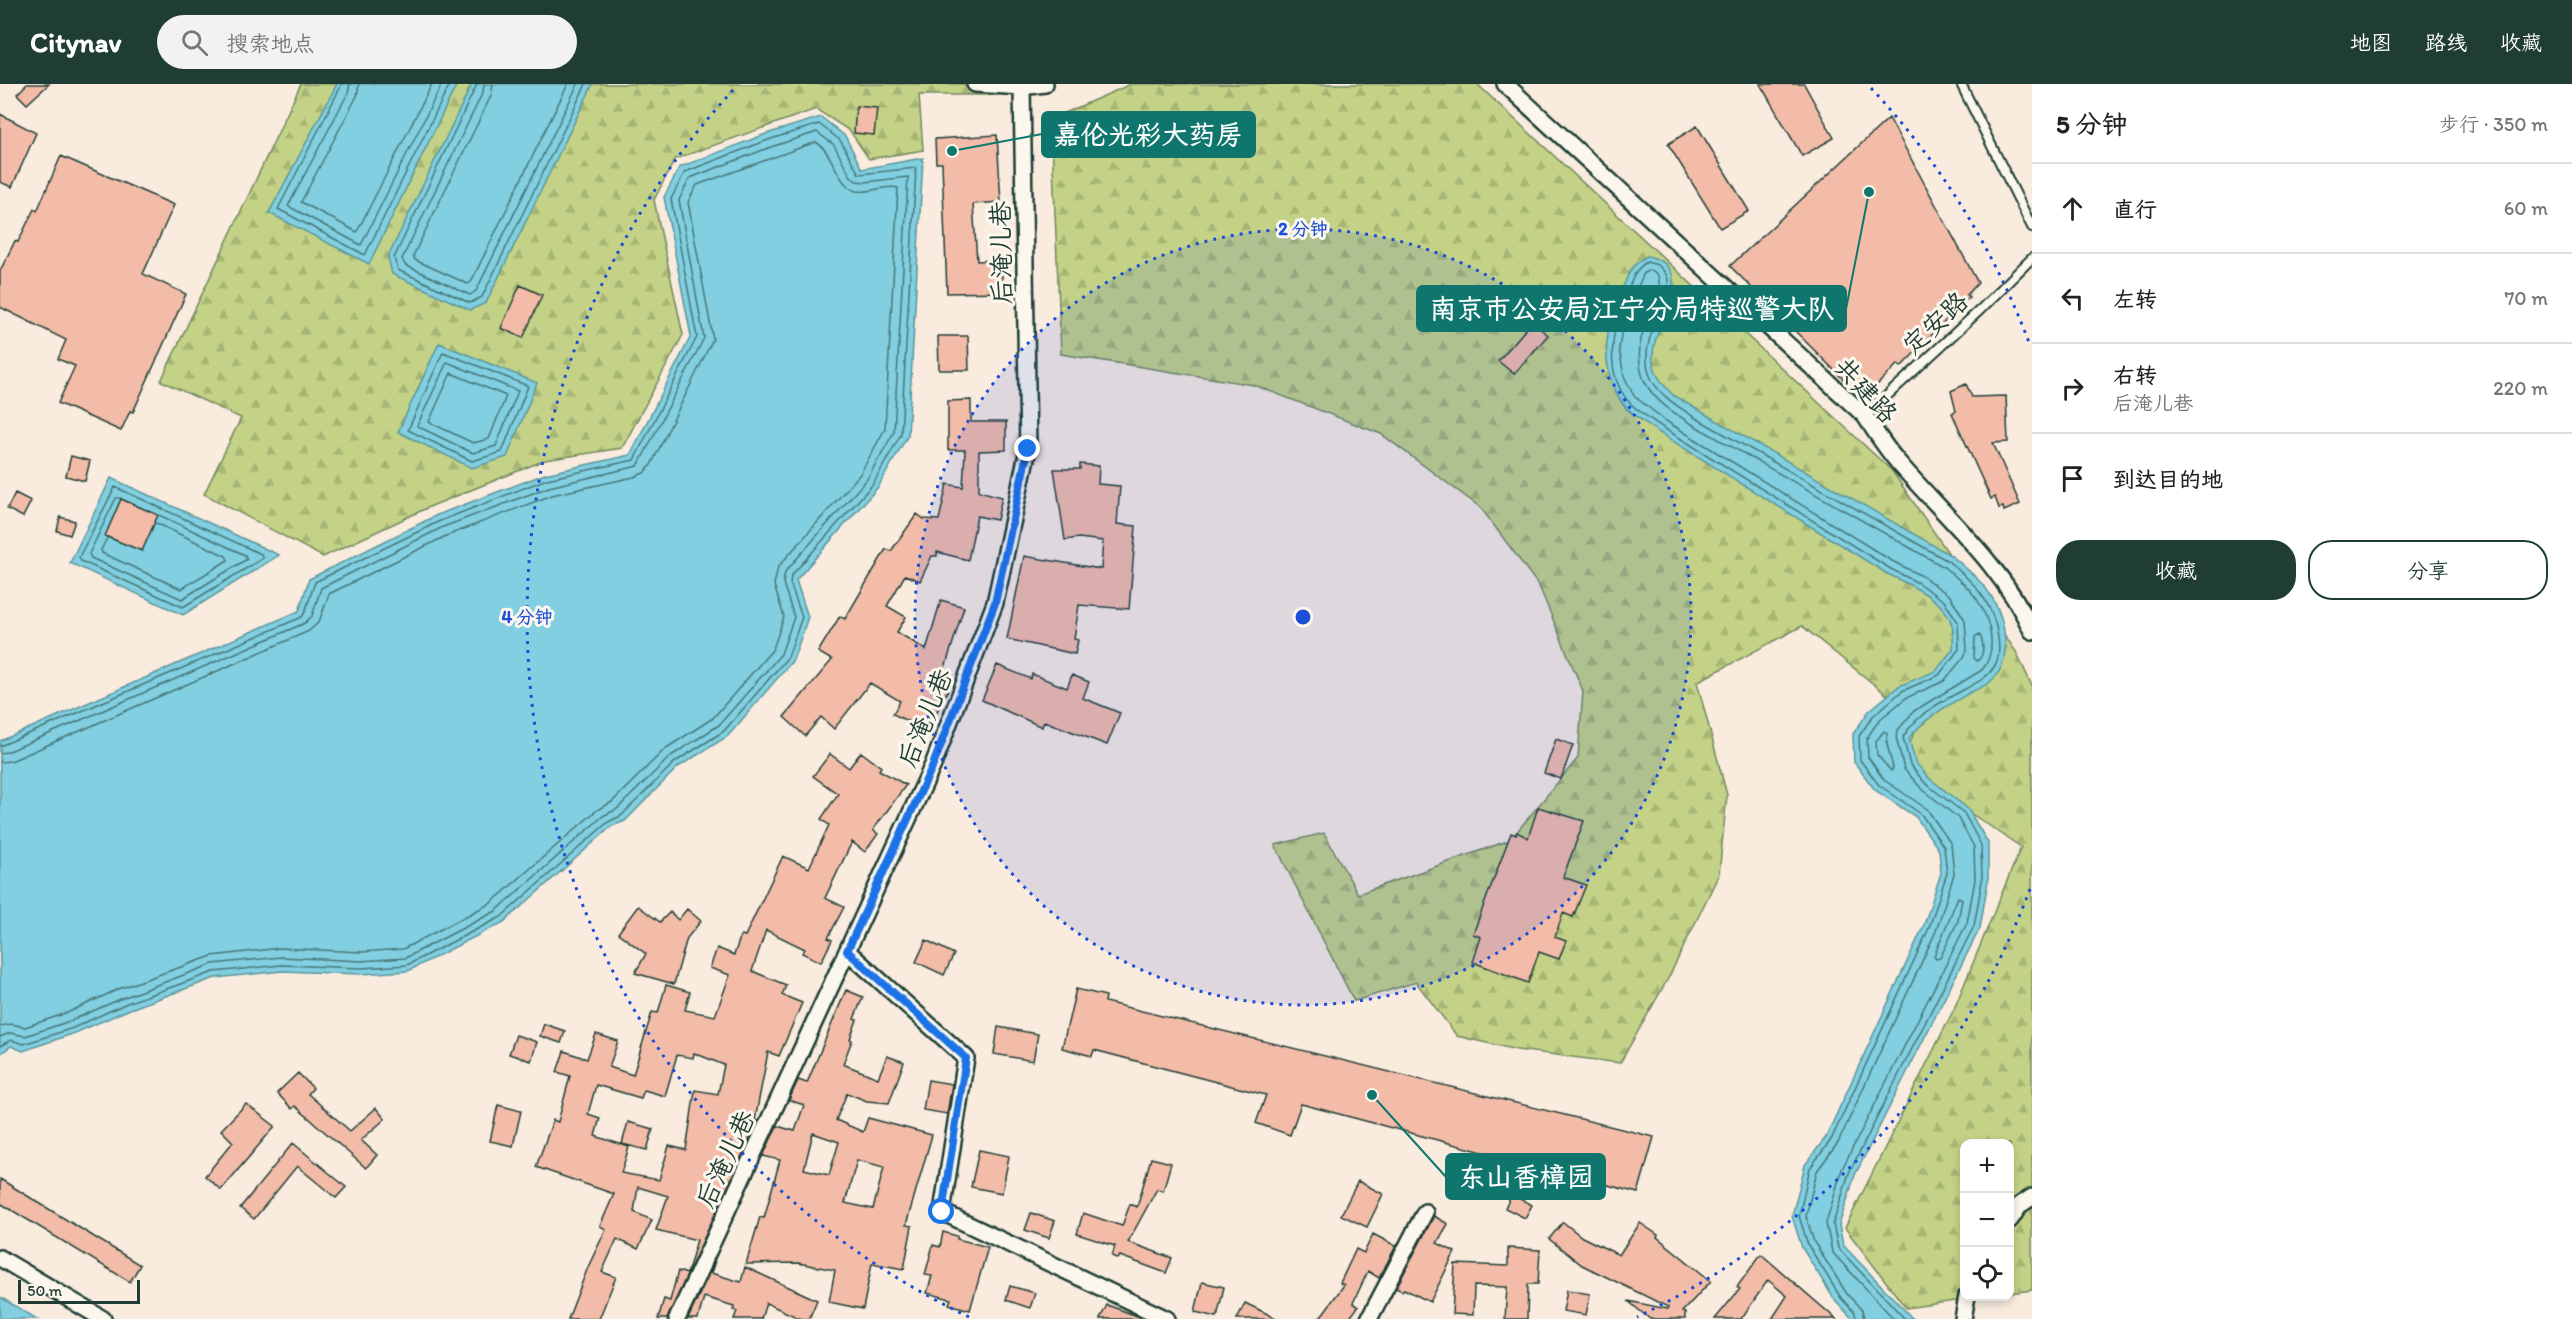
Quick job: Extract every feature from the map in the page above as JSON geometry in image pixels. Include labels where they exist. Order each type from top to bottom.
[{"type":"street","points":[[975,84],[1022,87],[1045,84]]},
{"type":"street","name":"共建路","points":[[1504,84],[1865,416],[1895,460],[1973,544],[2021,607],[2032,631]]},
{"type":"street","name":"后淹儿巷","points":[[677,1319],[933,765],[995,603],[1028,449],[1022,87]]},
{"type":"street","points":[[847,951],[966,1058],[942,1212],[1167,1319]]},
{"type":"street","points":[[2014,1214],[2020,1205],[2032,1197]]},
{"type":"street","points":[[1369,1319],[1425,1212]]},
{"type":"street","points":[[0,1258],[104,1319]]},
{"type":"street","points":[[1963,1319],[1966,1301]]},
{"type":"lane","points":[[1961,84],[2032,227]]},
{"type":"lane","name":"定安路","points":[[1865,416],[1980,310],[2032,258]]},
{"type":"green space","points":[[301,84],[996,84],[996,95],[919,95],[923,150],[869,159],[850,131],[816,109],[675,159],[654,200],[683,335],[622,448],[545,460],[429,507],[323,557],[204,494],[241,418],[161,381]]},
{"type":"green space","points":[[1131,84],[1477,84],[1892,471],[2017,653],[2032,686],[2032,1290],[2014,1292],[2014,1139],[1960,1139],[1960,1300],[1906,1308],[1845,1228],[1954,1009],[2021,847],[1900,766],[1919,721],[1802,626],[1697,682],[1727,795],[1719,874],[1670,975],[1620,1063],[1517,1050],[1457,1036],[1416,982],[1354,1001],[1275,845],[1324,833],[1358,894],[1510,840],[1578,758],[1583,691],[1539,586],[1481,508],[1381,434],[1254,385],[1061,354],[1051,119]]},
{"type":"water","points":[[337,84],[457,84],[369,264],[269,213]]},
{"type":"water","points":[[472,84],[593,84],[486,303],[470,310],[392,274],[388,257]]},
{"type":"water","points":[[821,117],[845,136],[862,169],[923,158],[908,435],[878,487],[796,580],[808,617],[793,660],[728,736],[678,767],[625,821],[612,826],[504,922],[408,971],[361,974],[282,971],[215,978],[130,1009],[75,1033],[23,1051],[11,1046],[0,1054],[0,741],[299,611],[309,579],[437,515],[545,474],[630,455],[691,336],[664,197],[680,167],[766,134]]},
{"type":"water","points":[[1647,256],[1663,263],[1671,273],[1673,285],[1670,300],[1658,332],[1653,361],[1658,376],[1670,392],[1952,556],[1974,576],[1993,599],[2004,630],[2005,653],[1998,673],[1991,681],[1930,718],[1909,738],[1915,762],[1929,778],[1968,809],[1988,843],[1988,881],[1980,928],[1855,1175],[1839,1225],[1843,1245],[1913,1319],[1853,1319],[1836,1302],[1802,1248],[1792,1216],[1805,1165],[1826,1137],[1924,925],[1941,873],[1939,850],[1916,817],[1875,790],[1854,762],[1853,734],[1869,711],[1899,686],[1936,671],[1953,649],[1952,625],[1942,607],[1925,593],[1886,573],[1658,432],[1625,407],[1610,376],[1606,348],[1608,334],[1615,306],[1628,276],[1633,267]]},
{"type":"water","points":[[439,343],[537,383],[507,457],[472,468],[398,432]]},
{"type":"water","points":[[111,478],[279,555],[183,615],[70,563]]},
{"type":"water","points":[[0,1297],[37,1319],[0,1319]]},
{"type":"building","points":[[27,84],[49,84],[27,104],[17,94]]},
{"type":"building","points":[[1760,84],[1804,84],[1834,138],[1802,156]]},
{"type":"building","points":[[856,106],[877,108],[874,135],[854,133]]},
{"type":"building","points":[[0,114],[36,133],[12,187],[0,182]]},
{"type":"building","points":[[1889,118],[1978,283],[1967,295],[1969,297],[1901,367],[1898,364],[1863,399],[1730,266]]},
{"type":"building","points":[[1697,126],[1749,211],[1720,228],[1668,144]]},
{"type":"building","points":[[997,135],[1001,202],[973,204],[977,261],[1002,260],[1002,292],[947,293],[942,163],[936,163],[935,139]]},
{"type":"building","points":[[61,156],[174,205],[143,274],[186,294],[133,412],[130,411],[121,431],[58,403],[75,366],[58,359],[66,340],[0,307],[0,271],[15,241],[18,242],[34,209],[37,211]]},
{"type":"building","points":[[520,285],[542,295],[523,338],[501,328]]},
{"type":"building","points":[[1532,322],[1548,335],[1514,374],[1498,361]]},
{"type":"building","points":[[938,336],[968,336],[969,370],[939,370]]},
{"type":"building","points":[[1966,384],[1972,397],[2006,396],[2008,442],[1993,443],[2020,504],[2004,511],[2003,507],[1999,508],[1995,497],[1991,499],[1952,413],[1956,411],[1951,391]]},
{"type":"building","points":[[971,400],[971,422],[1006,422],[1006,450],[979,451],[979,491],[1002,497],[997,520],[977,516],[968,560],[937,552],[937,556],[932,556],[920,581],[905,575],[887,606],[906,617],[897,632],[926,650],[941,600],[964,607],[941,681],[950,686],[927,731],[893,714],[900,701],[870,683],[834,729],[821,717],[805,736],[784,717],[832,660],[818,652],[840,616],[845,619],[886,549],[891,551],[917,514],[924,519],[939,520],[947,484],[963,487],[965,450],[948,450],[948,401]]},
{"type":"building","points":[[71,456],[90,461],[85,481],[66,476]]},
{"type":"building","points":[[1080,464],[1099,466],[1098,484],[1120,486],[1117,524],[1136,526],[1129,609],[1079,605],[1074,639],[1078,640],[1075,654],[1007,639],[1024,556],[1101,569],[1103,541],[1079,538],[1065,540],[1054,469],[1080,469]]},
{"type":"building","points":[[15,493],[31,501],[23,517],[7,509]]},
{"type":"building","points":[[121,499],[158,515],[142,551],[105,536]]},
{"type":"building","points":[[60,517],[75,521],[70,535],[57,531]]},
{"type":"building","points":[[997,665],[1031,679],[1032,674],[1067,688],[1072,675],[1089,682],[1083,698],[1120,713],[1107,745],[1044,721],[1042,727],[982,700]]},
{"type":"building","points":[[1556,739],[1573,745],[1561,779],[1544,773]]},
{"type":"building","points":[[861,752],[881,767],[879,770],[906,785],[873,830],[878,834],[865,852],[852,842],[825,898],[844,907],[828,938],[832,940],[821,962],[802,953],[805,949],[766,930],[752,971],[786,985],[782,995],[802,1003],[779,1056],[768,1052],[755,1120],[758,1121],[667,1319],[658,1319],[664,1299],[670,1301],[678,1271],[687,1274],[697,1240],[656,1230],[668,1196],[638,1187],[634,1212],[652,1220],[638,1249],[617,1239],[602,1272],[616,1277],[599,1319],[568,1319],[588,1267],[606,1229],[600,1226],[614,1194],[536,1167],[553,1120],[558,1122],[570,1076],[557,1072],[564,1051],[587,1059],[596,1034],[618,1041],[609,1067],[633,1075],[652,1012],[658,1013],[666,985],[690,992],[685,1010],[715,1016],[730,975],[710,968],[717,948],[734,955],[741,935],[745,936],[783,856],[809,868],[829,825],[821,819],[838,794],[813,776],[830,754],[849,768]],"holes":[[[694,1053],[724,1065],[718,1094],[695,1090],[686,1150],[669,1146],[659,1180],[621,1173],[629,1147],[595,1136],[600,1118],[588,1114],[596,1085],[641,1098],[644,1090],[665,1096],[677,1055],[693,1058]]]},
{"type":"building","points":[[1538,807],[1584,821],[1563,877],[1586,885],[1573,917],[1563,913],[1555,937],[1566,941],[1559,959],[1539,952],[1528,983],[1473,962],[1481,937],[1473,934],[1511,833],[1516,835],[1517,832],[1528,838]]},
{"type":"building","points":[[638,906],[660,922],[670,912],[678,920],[687,909],[701,921],[687,938],[674,984],[635,973],[646,954],[618,933]]},
{"type":"building","points":[[926,940],[954,954],[944,975],[916,962]]},
{"type":"building","points":[[1076,989],[1106,996],[1105,1002],[1654,1137],[1638,1193],[1301,1104],[1290,1135],[1256,1123],[1266,1095],[1094,1050],[1092,1056],[1062,1048]]},
{"type":"building","points":[[846,990],[863,997],[854,1019],[857,1020],[843,1064],[878,1078],[887,1056],[904,1062],[889,1103],[867,1101],[847,1093],[836,1120],[863,1132],[868,1118],[932,1135],[906,1225],[912,1226],[904,1269],[872,1263],[863,1309],[829,1302],[835,1270],[798,1263],[746,1264],[760,1217],[764,1218],[780,1160],[763,1156],[777,1126],[795,1131],[804,1105],[789,1100],[798,1080],[807,1083]],"holes":[[[813,1133],[839,1142],[829,1175],[804,1169]],[[857,1160],[884,1167],[873,1209],[845,1203]]]},
{"type":"building","points":[[544,1024],[565,1031],[561,1043],[540,1036]]},
{"type":"building","points":[[998,1027],[1038,1034],[1033,1061],[994,1054]]},
{"type":"building","points":[[516,1035],[537,1042],[531,1061],[509,1054]]},
{"type":"building","points":[[298,1073],[313,1088],[308,1094],[350,1131],[376,1108],[385,1119],[361,1140],[377,1155],[366,1168],[295,1106],[292,1109],[277,1093]]},
{"type":"building","points":[[928,1080],[952,1084],[947,1114],[923,1110]]},
{"type":"building","points":[[246,1104],[275,1126],[221,1190],[205,1176],[233,1142],[221,1130]]},
{"type":"building","points":[[498,1105],[521,1111],[513,1146],[490,1141]]},
{"type":"building","points":[[628,1122],[653,1129],[647,1150],[622,1144]]},
{"type":"building","points":[[293,1143],[346,1187],[336,1198],[297,1166],[254,1219],[240,1208]]},
{"type":"building","points":[[979,1150],[1009,1156],[1002,1193],[971,1187]]},
{"type":"building","points":[[1151,1158],[1171,1163],[1163,1191],[1157,1189],[1128,1242],[1172,1258],[1166,1273],[1120,1256],[1118,1259],[1112,1256],[1115,1246],[1077,1234],[1083,1213],[1122,1226],[1130,1204],[1137,1207]]},
{"type":"building","points":[[0,1179],[140,1265],[130,1282],[0,1203]]},
{"type":"building","points":[[1358,1181],[1383,1194],[1367,1227],[1341,1215]]},
{"type":"building","points":[[1512,1195],[1532,1205],[1525,1218],[1505,1208]]},
{"type":"building","points":[[1031,1213],[1055,1221],[1049,1238],[1025,1230]]},
{"type":"building","points":[[1434,1216],[1448,1224],[1437,1243],[1455,1252],[1430,1302],[1404,1289],[1402,1291],[1396,1288]]},
{"type":"building","points":[[1563,1222],[1582,1237],[1619,1255],[1640,1223],[1658,1235],[1657,1237],[1711,1281],[1682,1312],[1685,1313],[1685,1319],[1650,1319],[1628,1301],[1667,1309],[1668,1307],[1582,1265],[1549,1239]]},
{"type":"building","points":[[943,1232],[957,1236],[957,1239],[988,1247],[970,1310],[949,1304],[951,1299],[927,1293],[932,1276],[925,1275],[933,1245],[940,1247]]},
{"type":"building","points":[[1373,1234],[1396,1246],[1379,1278],[1368,1271],[1353,1303],[1358,1307],[1349,1319],[1319,1319],[1344,1285],[1340,1283],[1356,1249],[1364,1253]]},
{"type":"building","points":[[1508,1248],[1540,1250],[1538,1284],[1528,1284],[1527,1319],[1505,1319],[1507,1287],[1474,1286],[1473,1315],[1452,1314],[1455,1264],[1508,1266]]},
{"type":"building","points":[[1761,1254],[1836,1319],[1772,1319],[1787,1296],[1768,1280],[1741,1319],[1715,1319],[1740,1289],[1737,1287]]},
{"type":"building","points":[[715,1261],[711,1273],[741,1282],[745,1267],[817,1300],[809,1319],[801,1319],[766,1303],[761,1319],[734,1319],[737,1311],[733,1310],[734,1306],[704,1297],[698,1319],[688,1319]]},
{"type":"building","points":[[1202,1282],[1224,1287],[1217,1317],[1195,1312]]},
{"type":"building","points":[[1010,1286],[1035,1293],[1030,1308],[1006,1300]]},
{"type":"building","points":[[1567,1290],[1590,1294],[1586,1315],[1563,1311]]},
{"type":"building","points":[[1245,1303],[1278,1319],[1237,1319]]},
{"type":"building","points":[[1107,1305],[1140,1317],[1140,1319],[1100,1319]]},
{"type":"place","name":"嘉伦光彩大药房","points":[[952,151]]},
{"type":"place","name":"南京市公安局江宁分局特巡警大队","points":[[1869,192]]},
{"type":"place","name":"东山香樟园","points":[[1372,1095]]},
{"type":"route","points":[[942,1212],[966,1058],[847,951],[933,765],[995,603],[1028,449]]}]
